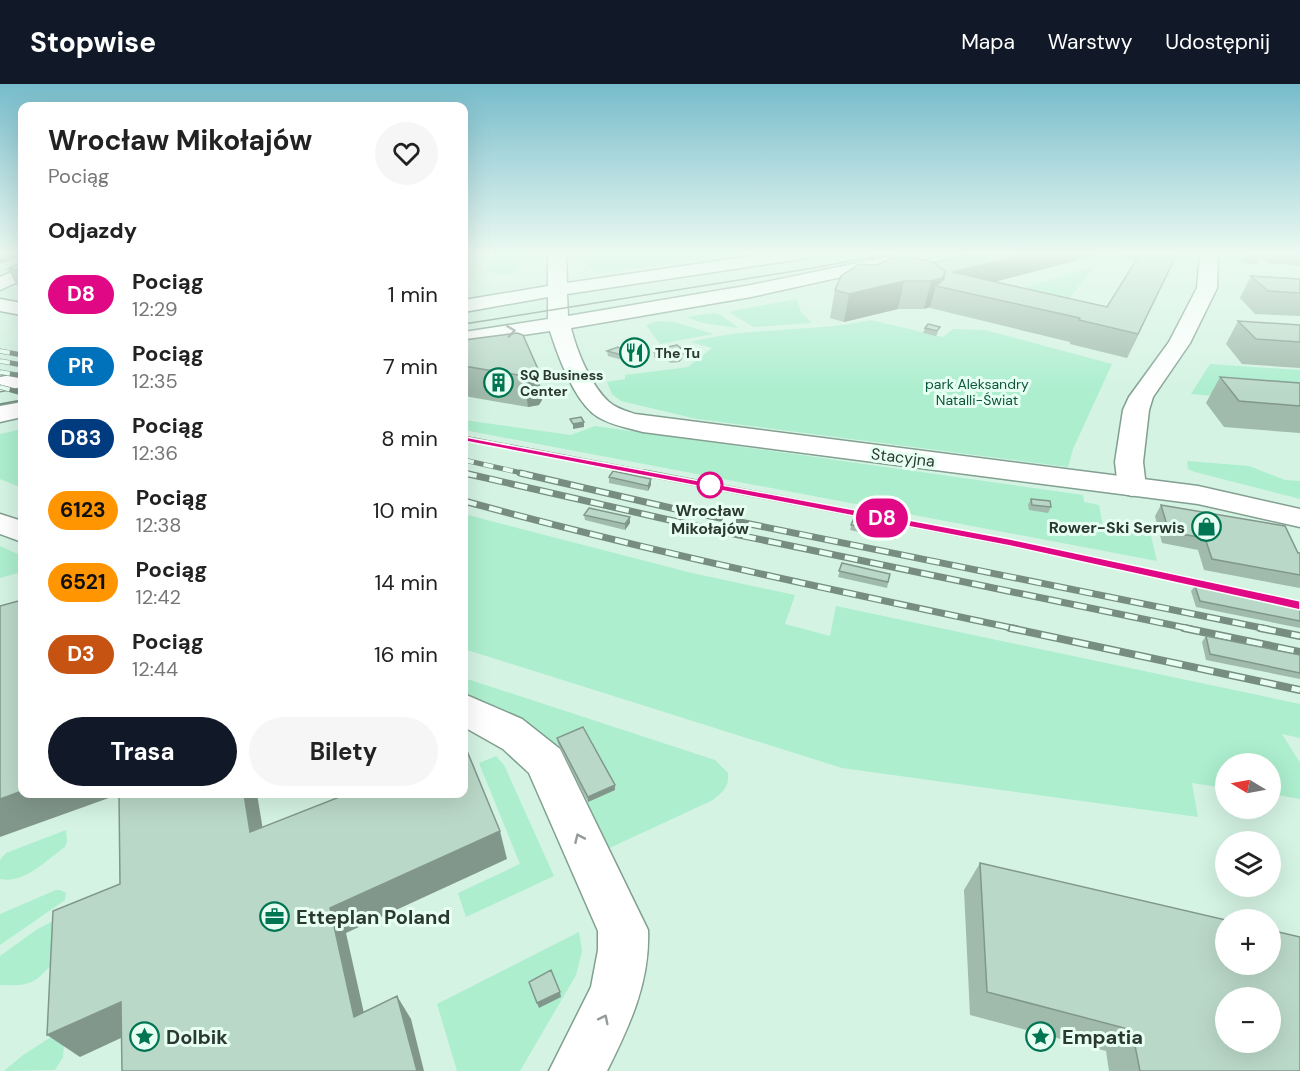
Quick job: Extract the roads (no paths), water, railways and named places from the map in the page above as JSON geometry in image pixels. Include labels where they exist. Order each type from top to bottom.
[{"type":"street","points":[[468,305],[499,300]]},
{"type":"street","name":"Stacyjna","points":[[558,300],[559,324],[568,350],[593,400],[606,411],[643,424],[1132,486],[1227,500],[1300,518]]},
{"type":"street","points":[[468,337],[701,300]]},
{"type":"street","points":[[1132,486],[1129,462],[1136,410],[1141,397],[1179,343],[1201,300]]},
{"type":"street","points":[[0,305],[18,308]]},
{"type":"street","points":[[0,384],[18,381]]},
{"type":"street","points":[[0,414],[18,411]]},
{"type":"street","points":[[0,523],[18,530]]},
{"type":"street","points":[[468,712],[494,722],[527,742],[545,762],[623,930],[625,952],[622,975],[614,999],[577,1071]]},
{"type":"tram line","points":[[468,323],[614,300]]},
{"type":"tram line","points":[[0,404],[18,401]]},
{"type":"railway","points":[[4,352],[0,351],[18,354]]},
{"type":"railway","points":[[0,361],[18,364]]},
{"type":"railway","points":[[0,372],[18,375]]},
{"type":"railway","points":[[0,387],[18,392]]},
{"type":"railway","points":[[468,439],[653,474]]},
{"type":"railway","points":[[468,461],[526,474]]},
{"type":"railway","points":[[520,473],[671,508],[1267,629]]},
{"type":"railway","points":[[645,473],[1010,543],[1300,605]]},
{"type":"railway","points":[[468,474],[700,527],[1191,629]]},
{"type":"railway","points":[[468,502],[809,585],[1017,629]]},
{"type":"railway","points":[[1010,628],[1300,690]]},
{"type":"railway","points":[[1184,628],[1300,652]]},
{"type":"railway","points":[[1260,628],[1300,636]]},
{"type":"train","name":"D8","points":[[468,439],[1010,543],[1187,579],[1300,605]]},
{"type":"place","name":"The Tu","points":[[634,353]]},
{"type":"place","name":"SQ Business Center","points":[[499,383]]},
{"type":"place","name":"Wrocław Mikołajów","points":[[710,485]]},
{"type":"place","name":"Rower-Ski Serwis","points":[[1206,527]]},
{"type":"place","name":"Etteplan Poland","points":[[275,917]]},
{"type":"place","name":"Dolbik","points":[[145,1037]]},
{"type":"place","name":"Empatia","points":[[1041,1037]]},
{"type":"park label","name":"park Aleksandry Natalli-Świat","points":[[977,392]]}]
